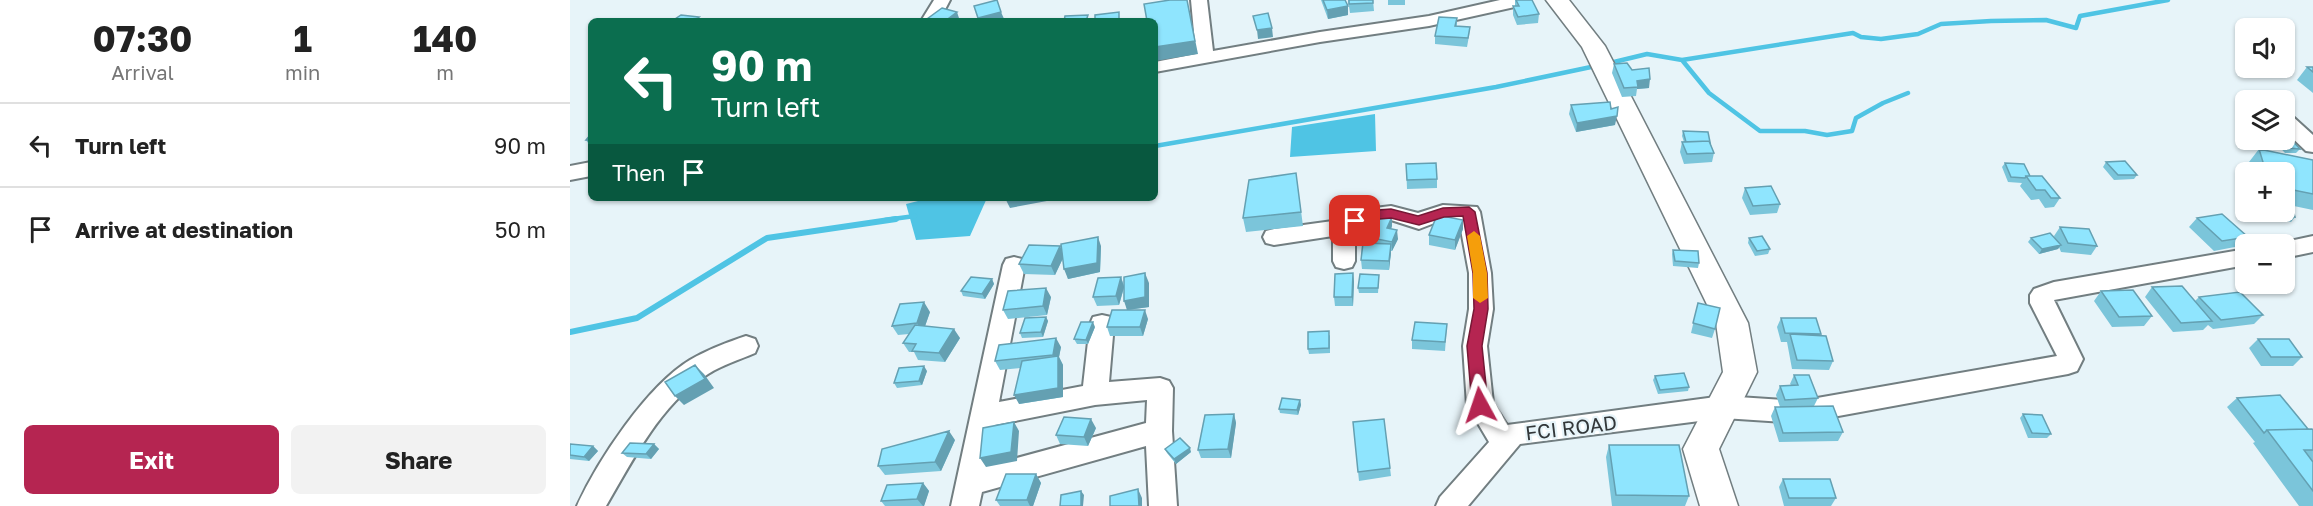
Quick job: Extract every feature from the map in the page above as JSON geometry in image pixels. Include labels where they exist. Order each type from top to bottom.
[{"type":"main road","points":[[1557,0],[1593,46],[1732,323],[1740,372],[1701,449],[1719,506]]},
{"type":"street","points":[[932,18],[942,0]]},
{"type":"street","points":[[1199,0],[1204,57]]},
{"type":"street","points":[[1158,67],[1204,57],[1429,21],[1522,0]]},
{"type":"street","points":[[2295,129],[2313,146]]},
{"type":"street","points":[[570,173],[588,170]]},
{"type":"street","points":[[1274,237],[1344,227],[1366,216],[1391,213],[1419,220],[1443,212],[1469,212],[1480,273],[1481,309],[1475,346],[1480,405],[1505,444]]},
{"type":"street","points":[[1344,227],[1344,261]]},
{"type":"street","points":[[2295,248],[2313,244]]},
{"type":"street","name":"FCI ROAD","points":[[1450,506],[1513,435],[1723,407],[1800,412],[2068,364],[2071,359],[2042,303],[2042,295],[2235,259]]},
{"type":"street","points":[[1014,265],[968,494],[1158,431]]},
{"type":"street","points":[[1095,394],[1102,324]]},
{"type":"street","points":[[591,506],[665,394],[700,367],[746,346]]},
{"type":"street","points":[[983,416],[1095,394],[1160,388],[1158,431],[1163,506]]},
{"type":"water","points":[[1375,114],[1376,151],[1290,157],[1292,127]]},
{"type":"water","points":[[918,201],[986,201],[970,236],[916,240],[906,204]]},
{"type":"building","points":[[997,0],[1001,12],[978,18],[974,6]]},
{"type":"building","points":[[1187,0],[1195,41],[1158,47],[1158,18],[1146,18],[1144,4]]},
{"type":"building","points":[[1323,0],[1345,0],[1348,6],[1327,10]]},
{"type":"building","points":[[1349,0],[1373,0],[1373,3],[1349,4]]},
{"type":"building","points":[[1516,0],[1532,0],[1539,14],[1518,17],[1513,6],[1519,6]]},
{"type":"building","points":[[942,8],[957,12],[949,18],[928,18]]},
{"type":"building","points":[[1119,12],[1119,18],[1095,18],[1095,15]]},
{"type":"building","points":[[1268,13],[1272,28],[1257,30],[1253,16]]},
{"type":"building","points":[[681,15],[699,17],[698,18],[676,18]]},
{"type":"building","points":[[1088,15],[1087,18],[1065,18],[1065,16]]},
{"type":"building","points":[[1439,17],[1457,18],[1455,26],[1470,27],[1468,38],[1435,36]]},
{"type":"building","points":[[1627,63],[1632,70],[1649,68],[1650,79],[1637,81],[1638,87],[1624,88],[1614,64]]},
{"type":"building","points":[[1610,102],[1611,109],[1618,107],[1617,116],[1577,123],[1571,105]]},
{"type":"building","points":[[1683,131],[1708,132],[1710,142],[1686,142]]},
{"type":"building","points":[[1709,141],[1714,153],[1687,154],[1682,142]]},
{"type":"building","points":[[2259,150],[2313,160],[2313,194],[2295,190],[2295,162],[2263,162]]},
{"type":"building","points":[[2125,161],[2137,175],[2118,175],[2106,162]]},
{"type":"building","points":[[1436,163],[1437,179],[1407,180],[1406,164]]},
{"type":"building","points":[[2005,163],[2024,164],[2030,176],[2011,177]]},
{"type":"building","points":[[1296,173],[1301,212],[1243,218],[1249,180]]},
{"type":"building","points":[[2026,176],[2042,176],[2060,198],[2051,198],[2045,190],[2036,190]]},
{"type":"building","points":[[1771,186],[1780,204],[1753,206],[1745,188]]},
{"type":"building","points":[[1373,213],[1392,217],[1387,228],[1397,230],[1392,242],[1362,236]]},
{"type":"building","points":[[2222,214],[2245,234],[2235,234],[2235,239],[2222,241],[2197,218]]},
{"type":"building","points":[[1437,215],[1463,220],[1455,240],[1429,235]]},
{"type":"building","points":[[2060,227],[2089,229],[2097,246],[2068,243]]},
{"type":"building","points":[[2050,233],[2061,245],[2042,249],[2031,238]]},
{"type":"building","points":[[1762,236],[1770,249],[1757,251],[1749,238]]},
{"type":"building","points":[[1098,237],[1097,263],[1064,269],[1061,244]]},
{"type":"building","points":[[1363,243],[1391,244],[1389,261],[1361,260]]},
{"type":"building","points":[[1029,245],[1060,246],[1051,266],[1019,264]]},
{"type":"building","points":[[1673,250],[1698,251],[1699,263],[1675,261]]},
{"type":"building","points":[[1145,273],[1145,297],[1124,301],[1124,277]]},
{"type":"building","points":[[1353,273],[1352,297],[1334,297],[1335,274]]},
{"type":"building","points":[[1360,274],[1379,275],[1378,288],[1358,288]]},
{"type":"building","points":[[971,277],[992,279],[982,294],[961,291]]},
{"type":"building","points":[[1121,277],[1116,296],[1093,297],[1098,278]]},
{"type":"building","points":[[2182,286],[2212,321],[2181,323],[2152,287]]},
{"type":"building","points":[[1046,288],[1043,306],[1003,310],[1008,291]]},
{"type":"building","points":[[2133,290],[2152,316],[2119,317],[2101,291]]},
{"type":"building","points":[[2235,293],[2242,294],[2263,315],[2221,320],[2199,297]]},
{"type":"building","points":[[924,302],[917,323],[892,326],[900,304]]},
{"type":"building","points":[[1698,303],[1720,308],[1715,329],[1693,323]]},
{"type":"building","points":[[1112,310],[1145,310],[1140,327],[1107,327]]},
{"type":"building","points":[[1046,317],[1041,332],[1020,333],[1025,318]]},
{"type":"building","points":[[1781,318],[1816,318],[1821,334],[1785,333]]},
{"type":"building","points":[[1081,322],[1093,322],[1086,340],[1074,339]]},
{"type":"building","points":[[1415,322],[1447,324],[1445,342],[1412,340]]},
{"type":"building","points":[[915,325],[954,329],[939,353],[912,351],[916,344],[903,343]]},
{"type":"building","points":[[1329,331],[1329,348],[1308,349],[1308,332]]},
{"type":"building","points":[[1790,334],[1826,336],[1833,361],[1797,360]]},
{"type":"building","points":[[1056,338],[1053,355],[995,361],[999,345]]},
{"type":"building","points":[[2258,339],[2289,339],[2302,357],[2271,357]]},
{"type":"building","points":[[1058,356],[1058,388],[1014,395],[1022,361]]},
{"type":"building","points":[[695,365],[705,379],[675,396],[665,382]]},
{"type":"building","points":[[924,366],[919,381],[894,383],[899,368]]},
{"type":"building","points":[[1684,373],[1689,387],[1660,390],[1655,376]]},
{"type":"building","points":[[1794,375],[1809,375],[1818,398],[1785,400],[1780,386],[1798,385]]},
{"type":"building","points":[[2280,395],[2308,429],[2267,430],[2264,433],[2237,398]]},
{"type":"building","points":[[1282,398],[1300,400],[1297,410],[1279,409]]},
{"type":"building","points":[[1833,406],[1843,432],[1783,433],[1775,407]]},
{"type":"building","points":[[1234,414],[1228,449],[1198,450],[1205,415]]},
{"type":"building","points":[[2023,414],[2042,415],[2051,434],[2032,433]]},
{"type":"building","points":[[1064,417],[1091,419],[1084,437],[1056,435]]},
{"type":"building","points":[[1384,419],[1390,468],[1358,472],[1353,422]]},
{"type":"building","points":[[1014,422],[1011,452],[980,458],[983,428]]},
{"type":"building","points":[[2312,429],[2313,450],[2304,450],[2313,462],[2313,491],[2267,430]]},
{"type":"building","points":[[949,431],[935,462],[878,466],[882,449]]},
{"type":"building","points":[[1180,438],[1190,448],[1174,459],[1165,449]]},
{"type":"building","points":[[630,443],[654,444],[646,454],[622,453]]},
{"type":"building","points":[[570,444],[593,446],[584,457],[570,455]]},
{"type":"building","points":[[1609,445],[1679,445],[1689,496],[1616,495]]},
{"type":"building","points":[[1006,474],[1036,474],[1027,500],[996,500]]},
{"type":"building","points":[[1783,479],[1830,479],[1836,498],[1789,498]]},
{"type":"building","points":[[923,483],[917,499],[881,501],[887,485]]},
{"type":"building","points":[[1138,489],[1139,506],[1110,506],[1110,496]]},
{"type":"building","points":[[1081,491],[1081,506],[1060,506],[1061,495]]},
{"type":"waterway","points":[[1682,60],[1853,33],[1861,37],[1881,39],[1918,34],[1941,24],[2046,20],[2076,28],[2080,16],[2168,0]]},
{"type":"waterway","points":[[1614,62],[1647,54],[1682,60]]},
{"type":"waterway","points":[[1682,60],[1709,93],[1760,131],[1805,131],[1827,135],[1852,131],[1856,118],[1883,103],[1908,93]]},
{"type":"waterway","points":[[1158,145],[1496,87],[1591,67]]},
{"type":"waterway","points":[[885,220],[915,216]]},
{"type":"waterway","points":[[570,332],[637,318],[767,238],[896,219]]},
{"type":"slow traffic","points":[[1474,236],[1480,273],[1480,298]]},
{"type":"route","points":[[1355,221],[1366,216],[1391,213],[1419,220],[1443,212],[1469,212],[1480,273],[1481,309],[1475,346],[1480,405]]}]
